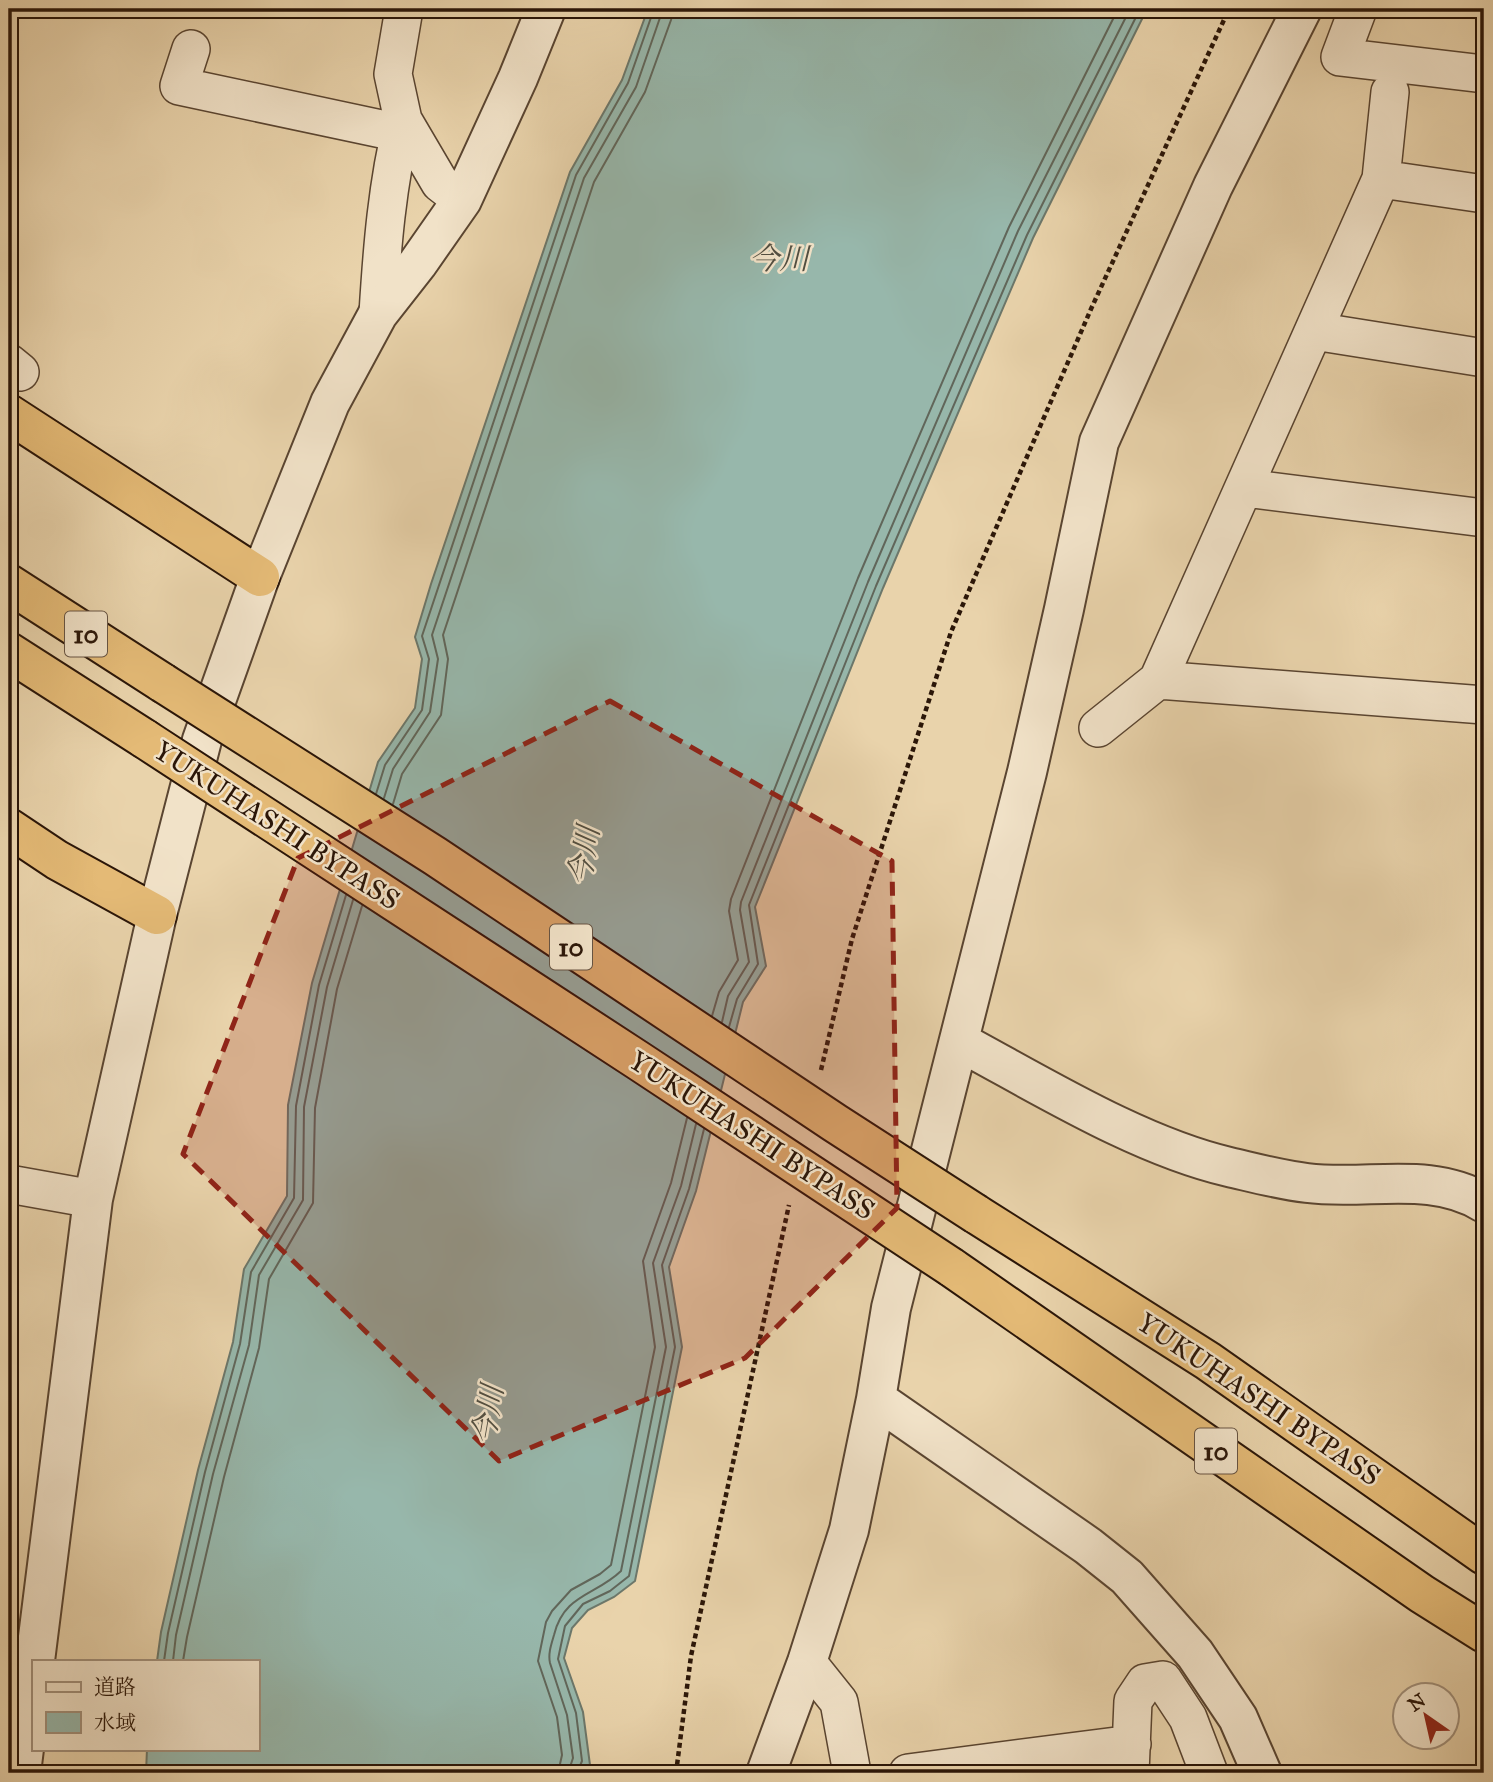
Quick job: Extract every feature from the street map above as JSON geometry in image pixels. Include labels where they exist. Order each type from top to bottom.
[{"type":"highway","points":[[9,414],[260,577]]},
{"type":"highway","name":"YUKUHASHI BYPASS","points":[[9,584],[435,856],[835,1123],[1209,1362],[1479,1542]]},
{"type":"highway","name":"YUKUHASHI BYPASS","points":[[9,652],[951,1267],[1422,1594],[1484,1633]]},
{"type":"highway","points":[[9,828],[57,860],[157,915]]},
{"type":"street","points":[[378,314],[383,235],[402,126],[393,74],[404,9]]},
{"type":"street","points":[[35,1660],[93,1199],[157,915],[202,740],[260,577],[330,403],[378,314],[462,200],[518,78],[546,9]]},
{"type":"street","points":[[766,1773],[807,1662],[849,1530],[876,1399],[891,1308],[1031,758],[1099,442],[1213,186],[1303,9]]},
{"type":"street","points":[[1358,9],[1340,57],[1484,74]]},
{"type":"street","points":[[191,49],[179,86],[402,126],[440,183],[462,200]]},
{"type":"street","points":[[1098,728],[1158,680],[1381,178],[1390,92]]},
{"type":"street","points":[[1381,178],[1484,194]]},
{"type":"street","points":[[1314,331],[1484,358]]},
{"type":"street","points":[[1244,488],[1484,518]]},
{"type":"street","points":[[1158,680],[1484,705]]},
{"type":"street","points":[[960,1042],[1145,1139],[1225,1166],[1308,1184],[1419,1184],[1470,1194],[1484,1203]]},
{"type":"street","points":[[9,1184],[93,1199]]},
{"type":"street","points":[[876,1399],[1088,1546],[1127,1577],[1195,1654],[1238,1718],[1262,1773]]},
{"type":"street","points":[[807,1662],[839,1702],[852,1773]]},
{"type":"street","points":[[908,1773],[1131,1759],[1133,1701],[1145,1683],[1163,1680],[1188,1718],[1209,1773]]},
{"type":"street","points":[[21,1773],[32,1684]]},
{"type":"path","points":[[818,1083],[852,939],[951,632],[1091,309],[1229,9]]},
{"type":"path","points":[[676,1773],[691,1656],[790,1201]]},
{"type":"highlighted area","points":[[610,701],[892,861],[897,1208],[745,1358],[499,1461],[183,1154],[298,858]]},
{"type":"water","name":"今川","points":[[648,9],[1147,9],[1033,238],[883,588],[755,907],[766,966],[743,1002],[696,1191],[669,1267],[682,1347],[635,1581],[614,1597],[588,1610],[572,1628],[564,1658],[583,1712],[590,1765],[582,1773],[146,1773],[147,1750],[259,1750],[259,1660],[157,1660],[161,1632],[198,1470],[233,1342],[244,1269],[287,1196],[288,1105],[312,983],[378,762],[415,708],[422,659],[415,637],[570,172],[622,80]]}]
